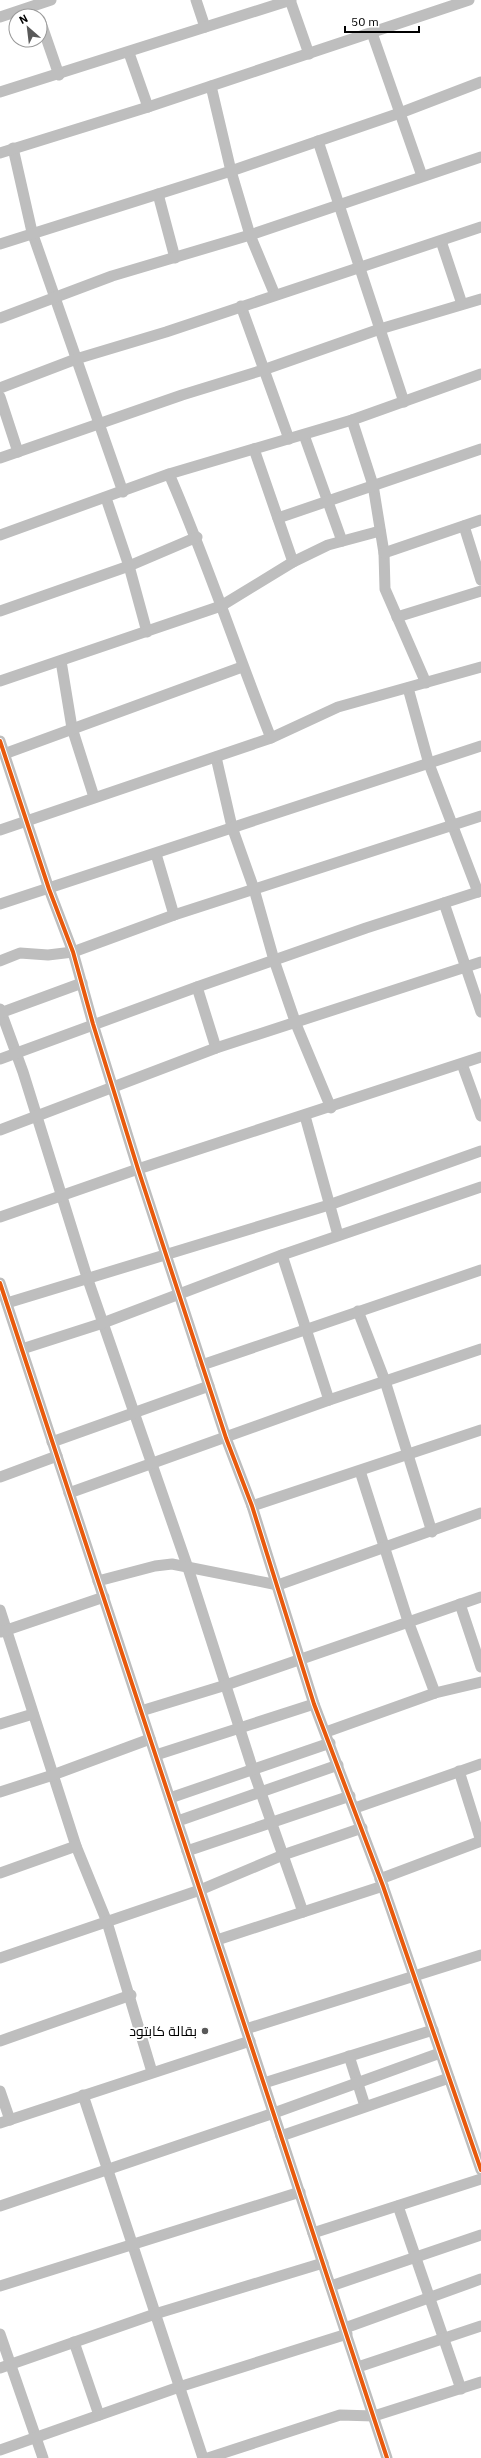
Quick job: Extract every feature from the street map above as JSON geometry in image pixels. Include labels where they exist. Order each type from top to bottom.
[{"type":"street","points":[[0,17],[50,0]]},
{"type":"street","points":[[196,0],[205,27]]},
{"type":"street","points":[[0,92],[130,53],[270,3],[291,0],[309,54]]},
{"type":"street","points":[[0,153],[148,107],[469,0]]},
{"type":"street","points":[[372,33],[422,176]]},
{"type":"street","points":[[48,43],[59,74]]},
{"type":"street","points":[[130,53],[148,107]]},
{"type":"street","points":[[0,244],[32,232],[231,171],[400,113],[481,82]]},
{"type":"street","points":[[211,86],[231,171],[250,235],[275,296]]},
{"type":"street","points":[[318,141],[404,402]]},
{"type":"street","points":[[13,148],[32,232],[123,492]]},
{"type":"street","points":[[0,318],[54,296],[250,235],[481,157]]},
{"type":"street","points":[[158,194],[175,258]]},
{"type":"street","points":[[0,388],[76,359],[275,296],[481,227]]},
{"type":"street","points":[[441,241],[462,304]]},
{"type":"street","points":[[0,458],[182,395],[263,370],[380,329],[481,299]]},
{"type":"street","points":[[241,306],[289,439]]},
{"type":"street","points":[[0,535],[123,492],[169,474],[352,420],[481,374]]},
{"type":"street","points":[[0,397],[18,452]]},
{"type":"street","points":[[352,420],[373,485],[384,553],[385,589],[426,683]]},
{"type":"street","points":[[304,435],[342,541]]},
{"type":"street","points":[[254,449],[293,562]]},
{"type":"street","points":[[278,518],[481,449]]},
{"type":"street","points":[[169,474],[197,537],[242,667],[271,738]]},
{"type":"street","points":[[106,498],[128,566],[146,632]]},
{"type":"street","points":[[384,553],[481,520]]},
{"type":"street","points":[[464,526],[481,580]]},
{"type":"street","points":[[0,681],[221,606],[293,562],[342,541],[380,531]]},
{"type":"street","points":[[0,610],[128,566],[197,537]]},
{"type":"street","points":[[397,617],[481,591]]},
{"type":"street","points":[[60,661],[72,728],[94,797]]},
{"type":"street","points":[[4,754],[242,667]]},
{"type":"street","points":[[0,830],[271,738],[338,707],[481,667]]},
{"type":"street","points":[[0,1059],[17,1054],[93,1024],[274,960],[480,892],[429,764],[408,688]]},
{"type":"street","points":[[0,741],[49,889],[74,952],[93,1024],[138,1170],[181,1293],[202,1365],[226,1438],[252,1506],[278,1585],[314,1704],[326,1732],[382,1882],[412,1976],[433,2030],[481,2170]]},
{"type":"street","points":[[0,904],[481,746]]},
{"type":"street","points":[[216,757],[232,827],[254,889],[274,960],[296,1024],[331,1108]]},
{"type":"street","points":[[0,961],[20,953],[48,955],[74,952],[174,915],[481,816]]},
{"type":"street","points":[[156,854],[174,915]]},
{"type":"street","points":[[444,903],[481,1012]]},
{"type":"street","points":[[0,1130],[216,1048],[296,1024],[481,962]]},
{"type":"street","points":[[82,983],[0,1011],[17,1054],[87,1277],[188,1568],[253,1770],[303,1912]]},
{"type":"street","points":[[197,987],[216,1048]]},
{"type":"street","points":[[0,1218],[138,1170],[331,1108],[481,1057]]},
{"type":"street","points":[[462,1064],[481,1116]]},
{"type":"street","points":[[305,1116],[338,1235]]},
{"type":"street","points":[[7,1303],[87,1277],[168,1255],[329,1205],[481,1151]]},
{"type":"street","points":[[22,1349],[103,1323],[282,1255],[481,1187]]},
{"type":"street","points":[[282,1255],[307,1328],[329,1400]]},
{"type":"street","points":[[202,1365],[481,1270]]},
{"type":"street","points":[[0,1283],[7,1303],[5,1317],[22,1349],[387,2458]]},
{"type":"street","points":[[358,1311],[385,1381],[432,1532]]},
{"type":"street","points":[[69,1493],[152,1465],[329,1400],[481,1349]]},
{"type":"street","points":[[52,1442],[209,1386]]},
{"type":"street","points":[[252,1506],[481,1430]]},
{"type":"street","points":[[0,1477],[57,1456]]},
{"type":"street","points":[[360,1471],[408,1621],[435,1693]]},
{"type":"street","points":[[98,1580],[163,1564],[278,1585],[432,1532],[481,1513]]},
{"type":"street","points":[[141,1711],[226,1685],[300,1658],[481,1597]]},
{"type":"street","points":[[4,1631],[104,1598]]},
{"type":"street","points":[[460,1604],[481,1667]]},
{"type":"street","points":[[0,1610],[4,1631],[34,1714],[76,1846],[107,1922],[131,1995],[152,2072]]},
{"type":"street","points":[[326,1732],[435,1693],[481,1682]]},
{"type":"street","points":[[156,1755],[314,1704]]},
{"type":"street","points":[[0,1724],[34,1714]]},
{"type":"street","points":[[0,1792],[53,1775],[150,1739]]},
{"type":"street","points":[[170,1798],[330,1743]]},
{"type":"street","points":[[354,1808],[481,1764]]},
{"type":"street","points":[[178,1822],[338,1765]]},
{"type":"street","points":[[217,1940],[303,1912],[382,1882],[481,1841],[459,1772]]},
{"type":"street","points":[[187,1851],[350,1796]]},
{"type":"street","points":[[0,1958],[200,1890],[283,1855],[362,1828]]},
{"type":"street","points":[[0,1873],[76,1846]]},
{"type":"street","points":[[246,2029],[481,1955]]},
{"type":"street","points":[[0,2041],[131,1995]]},
{"type":"street","points":[[264,2082],[433,2030]]},
{"type":"street","points":[[0,2090],[5,2121],[250,2041]]},
{"type":"street","points":[[0,2206],[274,2113],[440,2053]]},
{"type":"street","points":[[349,2056],[365,2106]]},
{"type":"street","points":[[281,2136],[449,2078]]},
{"type":"street","points":[[83,2095],[154,2314],[203,2458]]},
{"type":"street","points":[[313,2233],[481,2179]]},
{"type":"street","points":[[0,2286],[300,2192]]},
{"type":"street","points":[[398,2206],[461,2389]]},
{"type":"street","points":[[331,2286],[481,2235]]},
{"type":"street","points":[[5,2366],[154,2314],[323,2263]]},
{"type":"street","points":[[0,2450],[179,2386],[346,2331],[481,2279]]},
{"type":"street","points":[[358,2368],[481,2326]]},
{"type":"street","points":[[0,2334],[5,2366],[43,2458]]},
{"type":"street","points":[[74,2342],[99,2415]]},
{"type":"street","points":[[208,2458],[340,2415],[374,2416],[481,2382]]},
{"type":"cycle path","points":[[0,741],[49,889],[73,952],[93,1024],[138,1169],[226,1438],[252,1506],[314,1704],[383,1886],[481,2170]]},
{"type":"cycle path","points":[[0,1283],[387,2458]]},
{"type":"place","name":"بقالة كابتود","points":[[205,2031]]}]
